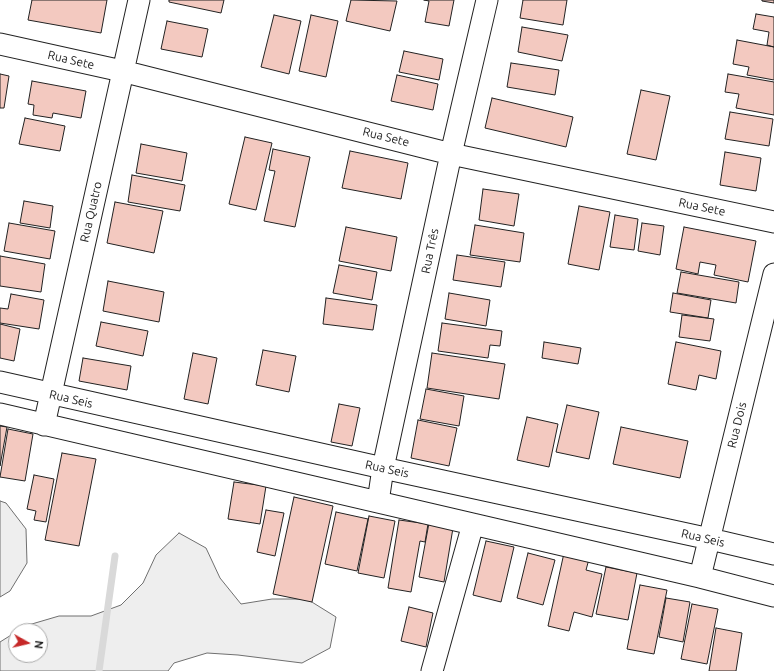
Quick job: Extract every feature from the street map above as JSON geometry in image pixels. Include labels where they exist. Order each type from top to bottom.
[{"type":"street","name":"Rua Quatro","points":[[44,424],[139,0]]},
{"type":"street","name":"Rua Três","points":[[378,502],[451,154],[487,0]]},
{"type":"street","name":"Rua Sete","points":[[0,44],[122,71],[451,154],[774,222]]},
{"type":"street","name":"Rua Dois","points":[[700,577],[774,274]]},
{"type":"street","name":"Rua Seis","points":[[0,382],[774,554]]},
{"type":"street","points":[[0,414],[700,577],[774,596]]},
{"type":"street","points":[[432,671],[473,524]]},
{"type":"shaded area","points":[[0,501],[6,503],[26,529],[27,563],[10,591],[0,597]]},
{"type":"shaded area","points":[[179,533],[206,548],[220,578],[241,604],[272,599],[307,599],[336,617],[330,648],[302,663],[238,655],[207,653],[174,663],[168,671],[0,671],[0,642],[8,637],[8,663],[48,663],[48,623],[35,623],[59,616],[91,616],[121,605],[143,583],[156,555]]},
{"type":"building","points":[[32,0],[107,0],[101,33],[28,20]]},
{"type":"building","points":[[169,0],[224,0],[221,13],[169,2]]},
{"type":"building","points":[[351,0],[397,1],[390,31],[346,21]]},
{"type":"building","points":[[424,0],[454,0],[449,26],[425,22],[429,1]]},
{"type":"building","points":[[523,0],[567,0],[563,25],[520,18]]},
{"type":"building","points":[[774,0],[774,3],[762,1]]},
{"type":"building","points":[[756,14],[774,17],[774,47],[767,45],[769,32],[753,29]]},
{"type":"building","points":[[274,15],[301,21],[289,74],[261,67]]},
{"type":"building","points":[[311,15],[338,21],[326,77],[299,71]]},
{"type":"building","points":[[167,21],[208,29],[202,57],[161,49]]},
{"type":"building","points":[[522,27],[568,35],[562,61],[518,52]]},
{"type":"building","points":[[737,40],[774,47],[774,80],[747,75],[749,67],[733,64]]},
{"type":"building","points":[[404,51],[443,59],[439,80],[399,72]]},
{"type":"building","points":[[511,63],[559,70],[555,95],[507,87]]},
{"type":"building","points":[[0,74],[9,76],[4,108],[0,108]]},
{"type":"building","points":[[728,74],[774,82],[774,115],[736,108],[739,94],[725,92]]},
{"type":"building","points":[[397,75],[438,84],[433,110],[391,101]]},
{"type":"building","points":[[32,81],[86,91],[81,118],[53,113],[52,118],[33,115],[34,105],[28,104]]},
{"type":"building","points":[[641,90],[670,96],[656,160],[627,154]]},
{"type":"building","points":[[492,98],[573,117],[566,147],[485,128]]},
{"type":"building","points":[[730,112],[773,119],[769,146],[725,139]]},
{"type":"building","points":[[25,118],[65,126],[60,151],[19,144]]},
{"type":"building","points":[[245,137],[272,143],[256,210],[229,204]]},
{"type":"building","points":[[141,144],[187,153],[182,181],[136,173]]},
{"type":"building","points":[[273,149],[310,157],[295,227],[264,221],[275,171],[269,170]]},
{"type":"building","points":[[350,151],[408,163],[401,199],[342,188]]},
{"type":"building","points":[[725,152],[761,158],[756,191],[720,185]]},
{"type":"building","points":[[132,175],[185,185],[180,211],[128,202]]},
{"type":"building","points":[[483,189],[519,194],[514,226],[479,220]]},
{"type":"building","points":[[24,201],[53,206],[50,228],[20,223]]},
{"type":"building","points":[[115,202],[163,211],[154,253],[107,243]]},
{"type":"building","points":[[579,206],[610,212],[599,270],[568,264]]},
{"type":"building","points":[[615,215],[638,219],[634,250],[610,247]]},
{"type":"building","points":[[9,223],[55,231],[50,259],[4,251]]},
{"type":"building","points":[[642,223],[664,226],[660,255],[638,251]]},
{"type":"building","points":[[475,225],[524,233],[520,262],[470,255]]},
{"type":"building","points":[[346,227],[397,237],[391,271],[339,261]]},
{"type":"building","points":[[684,227],[756,241],[748,282],[714,275],[716,265],[700,262],[698,274],[676,269]]},
{"type":"building","points":[[457,255],[505,262],[501,287],[453,280]]},
{"type":"building","points":[[0,256],[45,264],[41,292],[0,286]]},
{"type":"building","points":[[339,265],[377,272],[372,300],[333,293]]},
{"type":"building","points":[[681,272],[739,282],[736,303],[677,293]]},
{"type":"building","points":[[108,281],[164,292],[159,322],[103,311]]},
{"type":"building","points":[[449,293],[490,300],[486,326],[445,319]]},
{"type":"building","points":[[673,293],[711,300],[708,318],[670,312]]},
{"type":"building","points":[[11,294],[44,300],[39,329],[0,323],[0,308],[8,309]]},
{"type":"building","points":[[326,298],[377,305],[373,330],[323,324]]},
{"type":"building","points":[[682,315],[714,319],[710,341],[679,337]]},
{"type":"building","points":[[101,322],[148,331],[143,356],[96,346]]},
{"type":"building","points":[[442,323],[502,331],[500,346],[490,345],[488,358],[438,351]]},
{"type":"building","points":[[0,324],[20,329],[14,361],[0,358]]},
{"type":"building","points":[[544,342],[581,348],[578,364],[542,358]]},
{"type":"building","points":[[676,342],[721,351],[716,379],[699,375],[696,390],[668,384]]},
{"type":"building","points":[[263,350],[296,356],[289,392],[256,385]]},
{"type":"building","points":[[193,353],[217,358],[208,404],[184,399]]},
{"type":"building","points":[[432,353],[505,364],[499,399],[427,388]]},
{"type":"building","points":[[83,358],[131,366],[127,390],[79,381]]},
{"type":"building","points":[[426,389],[464,396],[459,426],[420,419]]},
{"type":"building","points":[[339,404],[360,408],[352,446],[331,442]]},
{"type":"building","points":[[567,405],[599,412],[589,459],[556,452]]},
{"type":"building","points":[[527,417],[558,424],[549,467],[517,460]]},
{"type":"building","points":[[418,420],[457,428],[449,466],[411,458]]},
{"type":"building","points":[[0,426],[7,427],[0,466]]},
{"type":"building","points":[[621,427],[688,441],[680,478],[613,464]]},
{"type":"building","points":[[8,429],[33,434],[25,481],[0,477]]},
{"type":"building","points":[[62,453],[96,459],[79,546],[45,540]]},
{"type":"building","points":[[34,475],[54,479],[46,522],[34,520],[36,511],[27,509]]},
{"type":"building","points":[[234,482],[266,486],[260,524],[228,519]]},
{"type":"building","points":[[294,497],[333,506],[312,602],[273,594]]},
{"type":"building","points":[[266,510],[284,513],[275,556],[257,552]]},
{"type":"building","points":[[336,512],[368,519],[357,571],[325,564]]},
{"type":"building","points":[[369,516],[395,521],[384,578],[358,573]]},
{"type":"building","points":[[399,520],[428,524],[425,542],[420,541],[411,592],[388,588]]},
{"type":"building","points":[[429,523],[453,528],[444,582],[419,577]]},
{"type":"building","points":[[486,541],[514,547],[501,602],[473,595]]},
{"type":"building","points":[[528,553],[555,560],[543,605],[517,598]]},
{"type":"building","points":[[564,553],[589,559],[586,570],[602,574],[592,617],[574,612],[569,631],[548,626]]},
{"type":"building","points":[[606,567],[637,573],[628,620],[596,614]]},
{"type":"building","points":[[640,585],[667,590],[654,654],[627,649]]},
{"type":"building","points":[[666,598],[690,602],[683,642],[659,637]]},
{"type":"building","points":[[692,604],[718,609],[707,664],[681,659]]},
{"type":"building","points":[[409,607],[433,613],[426,647],[401,641]]},
{"type":"building","points":[[716,628],[742,633],[736,671],[709,671]]},
{"type":"waterway","points":[[99,671],[115,556]]}]
